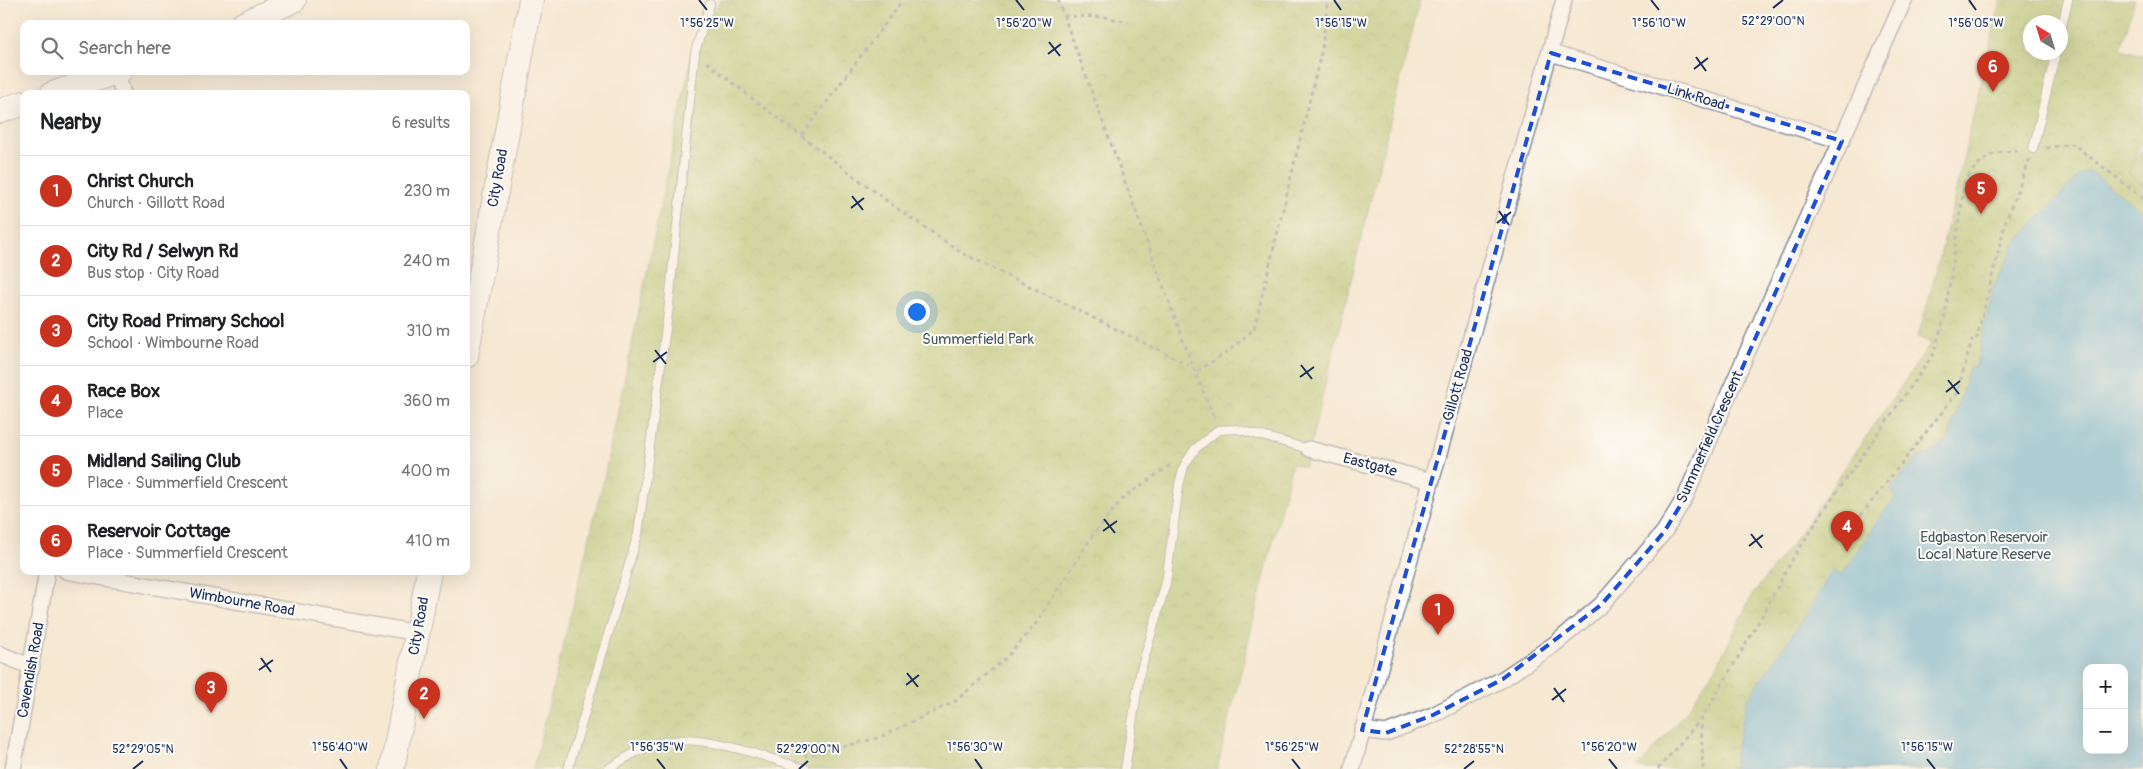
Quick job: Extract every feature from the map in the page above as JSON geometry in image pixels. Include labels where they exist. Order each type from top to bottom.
[{"type":"main road","points":[[248,20],[267,6],[294,0]]},
{"type":"main road","name":"City Road","points":[[470,334],[531,0]]},
{"type":"main road","points":[[70,90],[120,79]]},
{"type":"main road","points":[[0,111],[20,104]]},
{"type":"main road","name":"City Road","points":[[392,769],[428,575]]},
{"type":"street","name":"Gillott Road","points":[[1352,769],[1551,53],[1564,0]]},
{"type":"street","name":"Summerfield Crescent","points":[[1362,730],[1386,733],[1433,715],[1503,679],[1556,643],[1601,605],[1664,532],[1686,496],[1730,391],[1904,0]]},
{"type":"street","name":"Link Road","points":[[1551,53],[1842,141]]},
{"type":"street","name":"Eastgate","points":[[1309,449],[1431,481]]},
{"type":"street","name":"Cavendish Road","points":[[13,769],[46,575]]},
{"type":"street","name":"Wimbourne Road","points":[[89,575],[418,633]]},
{"type":"street","points":[[0,654],[32,667]]},
{"type":"lane","points":[[2064,15],[2068,0]]},
{"type":"lane","points":[[568,769],[638,534],[668,313],[695,52],[710,4]]},
{"type":"lane","points":[[2033,149],[2054,60]]},
{"type":"lane","points":[[1125,769],[1140,674],[1166,583],[1179,485],[1184,466],[1195,449],[1218,430],[1237,429],[1309,449]]},
{"type":"lane","points":[[608,769],[642,750],[669,741],[687,740],[723,746],[806,769]]},
{"type":"path","points":[[802,135],[899,4],[899,0]]},
{"type":"path","points":[[1058,0],[1193,367],[1211,405],[1218,430]]},
{"type":"path","points":[[1197,372],[1229,352],[1254,328],[1322,49],[1328,0]]},
{"type":"path","points":[[1064,16],[1104,17],[1129,22]]},
{"type":"path","points":[[695,52],[754,100],[895,207],[962,253],[1193,367]]},
{"type":"path","points":[[1658,769],[1700,720],[1761,618],[1793,558],[1831,500],[1933,355],[1945,316],[1965,180],[1979,162],[1996,151],[2073,144],[2143,198]]},
{"type":"path","points":[[1846,534],[1958,394],[1973,337],[1977,338],[2006,220],[2033,149]]},
{"type":"path","points":[[779,762],[878,738],[954,702],[1005,659],[1035,625],[1095,532],[1124,497],[1195,449]]},
{"type":"path","points":[[1700,720],[1702,769]]},
{"type":"highlighted area","points":[[1551,53],[1842,141],[1686,496],[1664,532],[1601,605],[1503,679],[1433,715],[1386,733],[1362,730]]},
{"type":"green space","name":"Summerfield Park","points":[[721,0],[1420,0],[1305,467],[1292,464],[1217,769],[533,769],[604,478],[694,45]]},
{"type":"green space","name":"Edgbaston Reservoir Local Nature Reserve","points":[[2001,0],[2135,0],[2121,49],[2143,55],[2143,137],[2128,173],[2143,185],[2143,769],[1637,769],[1688,709],[1720,660],[1751,597],[1797,537],[1931,343],[1918,337],[1951,211]]},
{"type":"green space","points":[[2143,152],[2143,185],[2100,153],[2131,163]]},
{"type":"water","name":"Edgbaston Reservoir Local Nature Reserve","points":[[2089,171],[2143,211],[2143,769],[1735,769],[1734,759],[1747,700],[1808,612],[1832,570],[1841,576],[1895,498],[1891,488],[1918,457],[1932,453],[1948,440],[1969,368],[1976,367],[1993,288],[2015,244],[2079,175]]},
{"type":"place","name":"Reservoir Cottage","points":[[1993,92]]},
{"type":"place","name":"Midland Sailing Club","points":[[1981,214]]},
{"type":"place","name":"Race Box","points":[[1847,552]]},
{"type":"place","name":"Christ Church","points":[[1438,635]]},
{"type":"place","name":"City Road Primary School","points":[[211,713]]},
{"type":"place","name":"City Rd / Selwyn Rd","points":[[424,719]]}]
